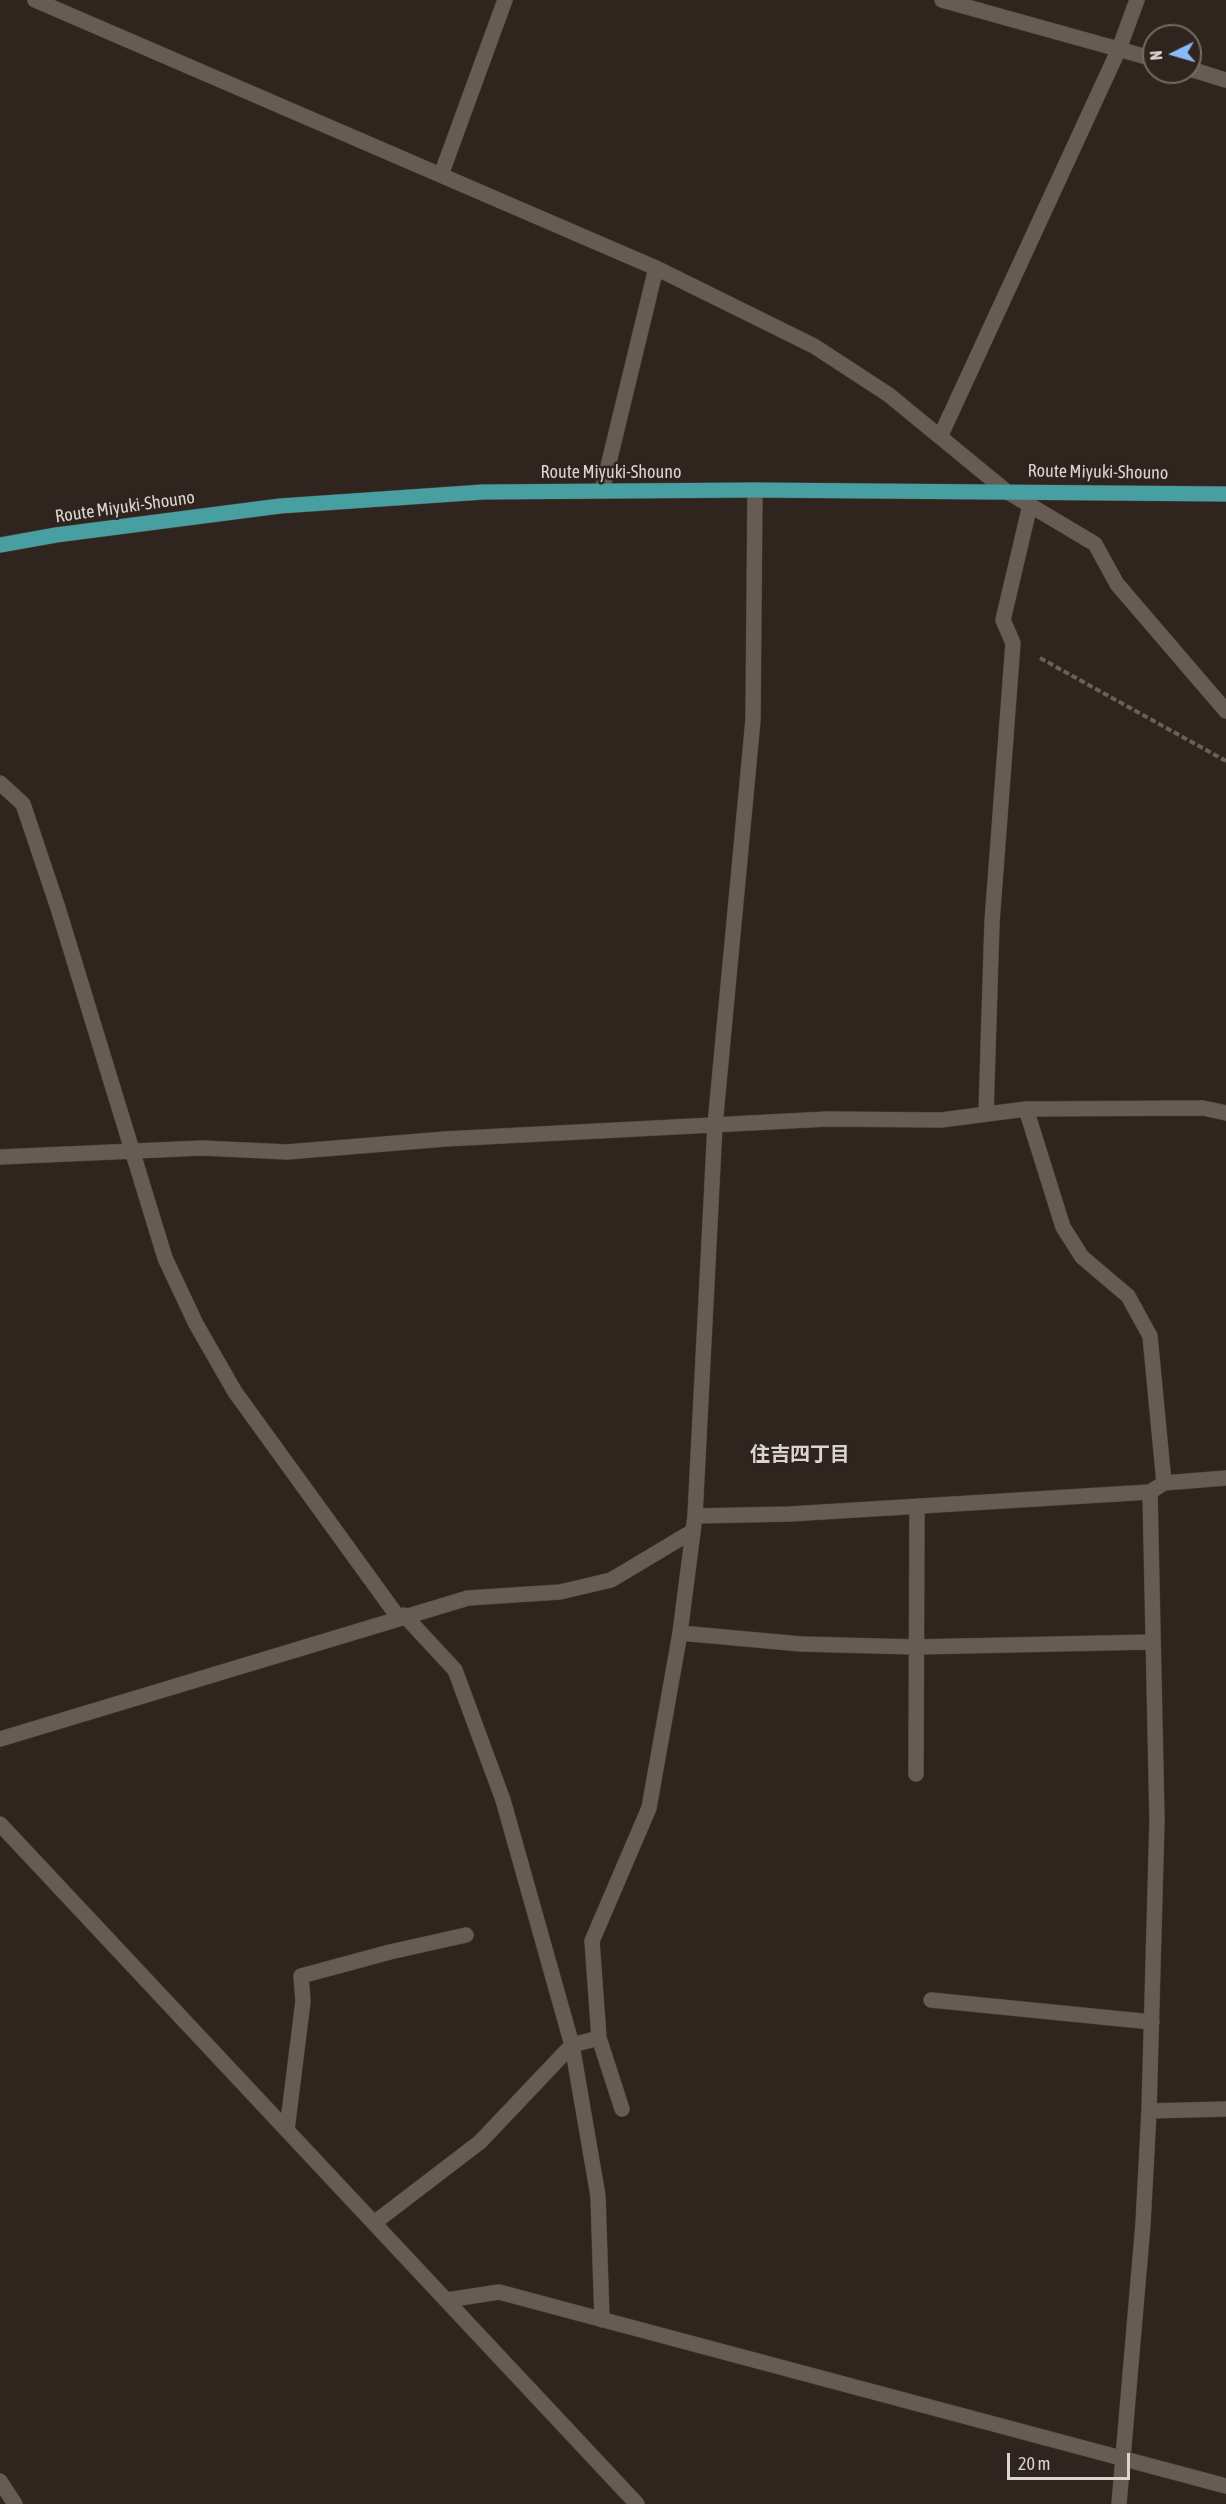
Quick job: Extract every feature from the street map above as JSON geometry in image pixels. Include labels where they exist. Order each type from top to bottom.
[{"type":"main road","name":"Route Miyuki-Shouno","points":[[0,545],[57,535],[280,506],[483,492],[756,490],[1226,494]]},
{"type":"street","points":[[35,0],[656,268],[814,346],[889,395],[1006,491],[1095,544],[1117,584],[1226,711]]},
{"type":"street","points":[[441,175],[505,0]]},
{"type":"street","points":[[942,0],[1142,56]]},
{"type":"street","points":[[940,437],[1119,49],[1137,0]]},
{"type":"street","points":[[1202,73],[1226,80]]},
{"type":"street","points":[[602,491],[656,268]]},
{"type":"street","points":[[622,2109],[599,2038],[592,1941],[649,1808],[680,1633],[694,1523],[715,1125],[753,720],[756,490]]},
{"type":"street","points":[[987,1114],[992,922],[1013,643],[1003,620],[1030,505]]},
{"type":"street","points":[[0,783],[23,804],[58,908],[165,1258],[196,1324],[235,1392],[401,1616],[455,1670],[503,1800],[572,2044],[597,2196],[602,2320]]},
{"type":"street","points":[[0,1157],[202,1148],[287,1152],[445,1139],[827,1119],[941,1120],[1026,1109],[1203,1108],[1226,1113]]},
{"type":"street","points":[[1026,1109],[1063,1227],[1082,1257],[1128,1296],[1150,1336],[1164,1483]]},
{"type":"street","points":[[0,1739],[401,1616],[468,1598],[560,1592],[611,1580],[694,1523],[790,1514],[1150,1492],[1164,1483],[1226,1478]]},
{"type":"street","points":[[1119,2504],[1143,2224],[1152,2022],[1157,1820],[1151,1642],[1150,1492]]},
{"type":"street","points":[[916,1506],[916,1774]]},
{"type":"street","points":[[680,1633],[801,1644],[915,1647],[1151,1642]]},
{"type":"street","points":[[0,1824],[637,2504]]},
{"type":"street","points":[[287,2130],[303,2001],[301,1976],[390,1952],[466,1935]]},
{"type":"street","points":[[931,2000],[1152,2022]]},
{"type":"street","points":[[374,2223],[480,2142],[572,2044],[599,2038]]},
{"type":"street","points":[[1149,2111],[1226,2109]]},
{"type":"street","points":[[447,2300],[499,2292],[1226,2486]]},
{"type":"street","points":[[0,2481],[15,2504]]},
{"type":"path","points":[[1013,643],[1226,761]]},
{"type":"district","name":"住吉四丁目","points":[[800,1455]]}]
